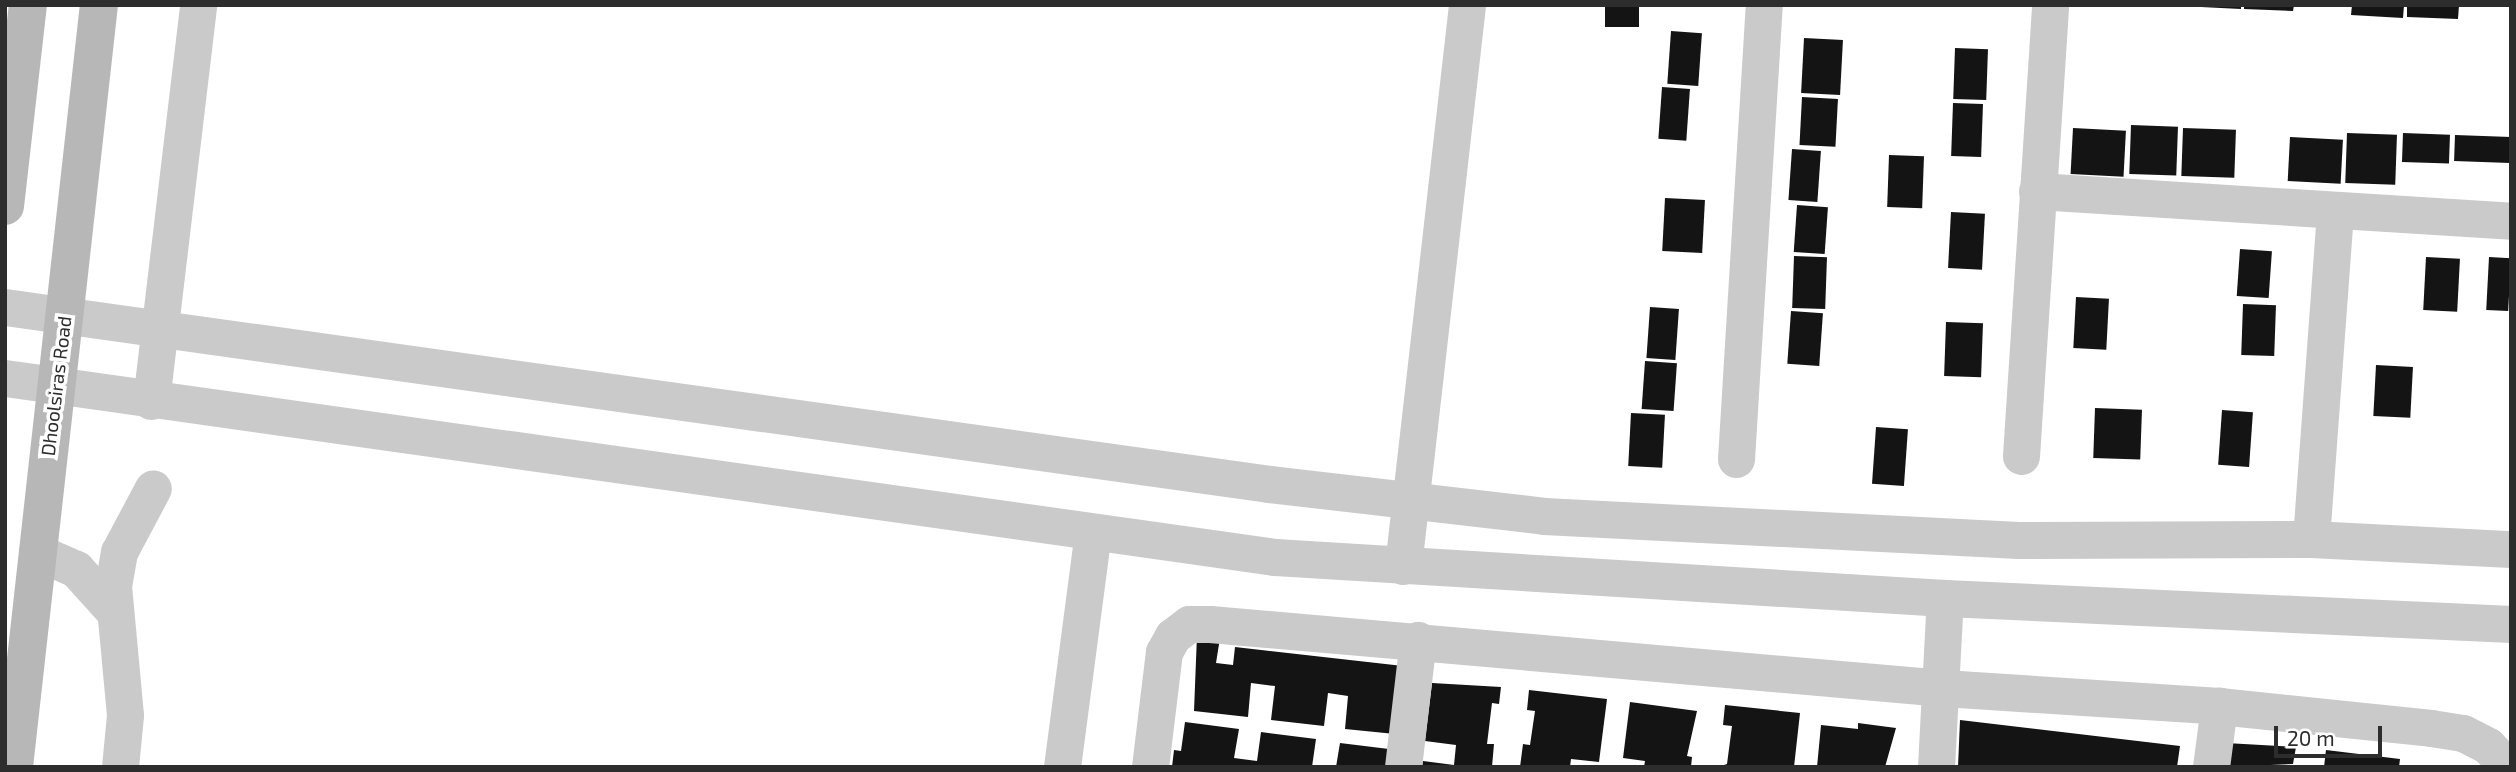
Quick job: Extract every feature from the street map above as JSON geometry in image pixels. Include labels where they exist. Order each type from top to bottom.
[{"type":"street","points":[[5,206],[28,5]]},
{"type":"street","name":"Dhoolsiras Road","points":[[14,767],[99,5]]},
{"type":"street","points":[[150,401],[198,5]]},
{"type":"street","points":[[1402,566],[1467,5]]},
{"type":"street","points":[[1736,458],[1764,5]]},
{"type":"street","points":[[2021,456],[2050,5]]},
{"type":"street","points":[[2037,191],[2511,220]]},
{"type":"street","points":[[2311,539],[2335,210]]},
{"type":"street","points":[[5,307],[158,331],[1411,501],[1544,516],[2018,540],[2311,539],[2511,549]]},
{"type":"street","points":[[5,378],[55,388],[1275,557],[1945,598],[2511,624]]},
{"type":"street","points":[[120,767],[124,703],[112,609],[119,552],[153,488]]},
{"type":"street","points":[[1062,767],[1093,532]]},
{"type":"street","points":[[37,552],[76,569],[112,609]]},
{"type":"street","points":[[1936,767],[1943,688],[1945,598]]},
{"type":"street","points":[[1150,767],[1164,652],[1173,636],[1189,624],[1418,640],[1943,688],[2219,706],[2463,733],[2488,746],[2508,767]]},
{"type":"street","points":[[1403,767],[1418,640]]},
{"type":"street","points":[[2211,767],[2219,706]]},
{"type":"building","points":[[1605,5],[1639,5],[1639,27],[1605,27]]},
{"type":"building","points":[[2241,5],[2241,9],[2201,7]]},
{"type":"building","points":[[2244,5],[2294,5],[2293,11],[2244,9]]},
{"type":"building","points":[[2352,5],[2404,5],[2403,18],[2351,15]]},
{"type":"building","points":[[2407,5],[2459,5],[2458,19],[2407,17]]},
{"type":"building","points":[[1671,31],[1702,33],[1698,86],[1667,84]]},
{"type":"building","points":[[1804,38],[1843,40],[1840,95],[1801,93]]},
{"type":"building","points":[[1955,48],[1988,49],[1986,100],[1953,99]]},
{"type":"building","points":[[1662,87],[1690,89],[1686,141],[1658,139]]},
{"type":"building","points":[[1802,97],[1838,99],[1835,147],[1799,145]]},
{"type":"building","points":[[1953,103],[1983,104],[1981,157],[1951,156]]},
{"type":"building","points":[[2131,125],[2178,127],[2176,176],[2129,174]]},
{"type":"building","points":[[2073,128],[2126,131],[2124,177],[2071,174]]},
{"type":"building","points":[[2183,128],[2236,130],[2234,178],[2181,176]]},
{"type":"building","points":[[2347,133],[2397,135],[2395,185],[2345,183]]},
{"type":"building","points":[[2403,133],[2450,135],[2449,164],[2402,162]]},
{"type":"building","points":[[2455,135],[2511,137],[2510,163],[2454,161]]},
{"type":"building","points":[[2290,137],[2343,140],[2341,184],[2288,181]]},
{"type":"building","points":[[1792,149],[1821,151],[1817,202],[1788,200]]},
{"type":"building","points":[[1889,155],[1924,156],[1922,208],[1887,207]]},
{"type":"building","points":[[1665,198],[1705,200],[1702,253],[1662,251]]},
{"type":"building","points":[[1797,205],[1828,207],[1825,254],[1794,252]]},
{"type":"building","points":[[1951,212],[1985,214],[1982,270],[1948,268]]},
{"type":"building","points":[[2240,249],[2272,251],[2269,298],[2237,296]]},
{"type":"building","points":[[1794,256],[1827,257],[1825,309],[1792,308]]},
{"type":"building","points":[[2426,257],[2460,259],[2457,312],[2423,310]]},
{"type":"building","points":[[2489,257],[2511,258],[2508,311],[2486,310]]},
{"type":"building","points":[[2076,297],[2109,299],[2106,350],[2073,348]]},
{"type":"building","points":[[2243,304],[2276,305],[2274,356],[2241,355]]},
{"type":"building","points":[[1650,307],[1679,309],[1675,360],[1646,358]]},
{"type":"building","points":[[1791,311],[1823,313],[1819,366],[1787,364]]},
{"type":"building","points":[[1946,322],[1983,323],[1981,377],[1944,376]]},
{"type":"building","points":[[1645,361],[1677,363],[1674,411],[1642,409]]},
{"type":"building","points":[[2376,365],[2413,367],[2410,418],[2373,416]]},
{"type":"building","points":[[2095,408],[2142,410],[2140,460],[2093,458]]},
{"type":"building","points":[[2222,410],[2253,412],[2249,467],[2218,465]]},
{"type":"building","points":[[1631,413],[1665,415],[1662,468],[1628,466]]},
{"type":"building","points":[[1876,427],[1908,429],[1904,486],[1872,484]]},
{"type":"building","points":[[1197,635],[1220,638],[1216,663],[1233,665],[1235,647],[1403,666],[1395,734],[1345,729],[1348,696],[1328,693],[1324,726],[1271,720],[1275,686],[1251,683],[1248,717],[1194,711]]},
{"type":"building","points":[[1432,683],[1501,687],[1499,704],[1492,703],[1487,744],[1494,744],[1492,767],[1422,767],[1423,761],[1454,765],[1456,745],[1425,741]]},
{"type":"building","points":[[1529,690],[1607,699],[1599,762],[1571,759],[1570,767],[1520,767],[1523,744],[1530,745],[1535,711],[1527,710]]},
{"type":"building","points":[[1630,702],[1697,711],[1687,756],[1692,757],[1691,767],[1644,767],[1645,761],[1623,758]]},
{"type":"building","points":[[1725,705],[1800,713],[1794,767],[1718,767],[1727,764],[1732,726],[1723,725]]},
{"type":"building","points":[[1960,720],[2180,746],[2177,767],[1958,767]]},
{"type":"building","points":[[1185,722],[1239,729],[1234,758],[1257,761],[1261,732],[1316,739],[1312,767],[1172,767],[1174,750],[1181,751]]},
{"type":"building","points":[[1858,723],[1896,728],[1885,767],[1817,767],[1821,725],[1858,729]]},
{"type":"building","points":[[1340,743],[1397,750],[1394,767],[1336,767]]},
{"type":"building","points":[[2226,743],[2296,747],[2293,764],[2223,767]]},
{"type":"building","points":[[2326,750],[2400,759],[2399,767],[2324,767]]}]
